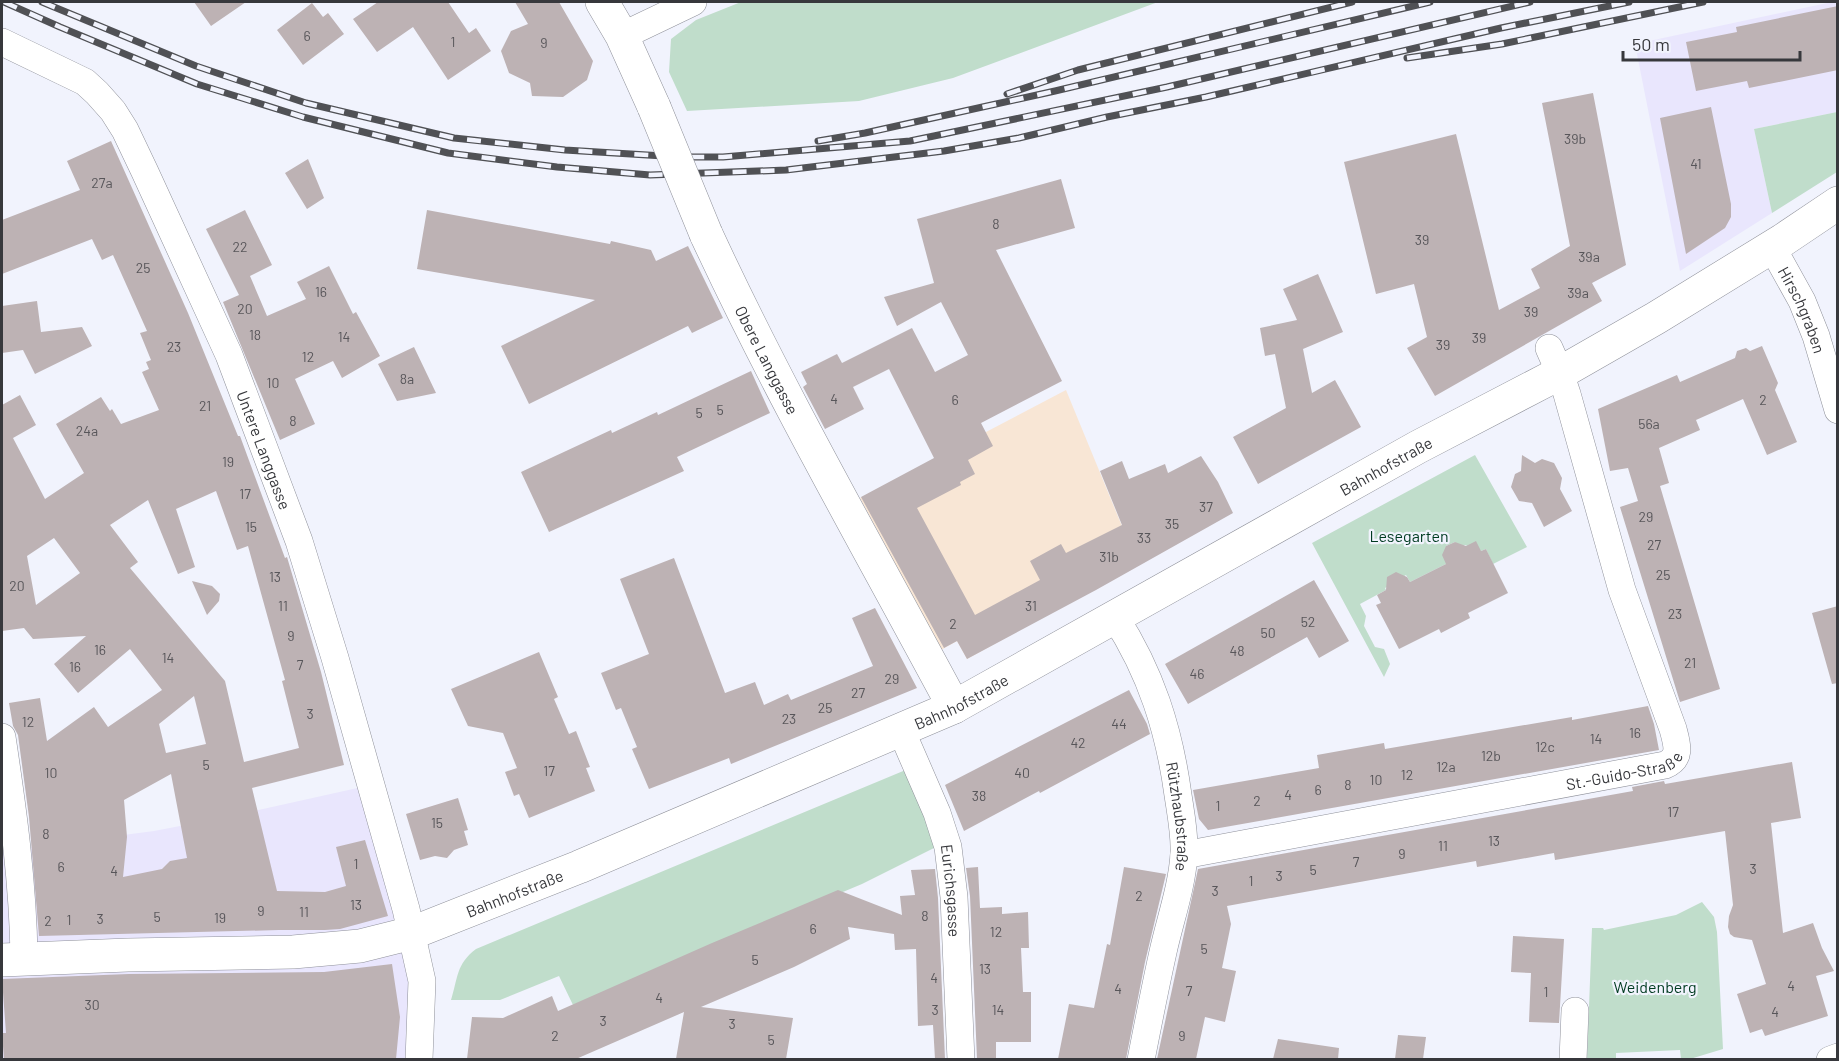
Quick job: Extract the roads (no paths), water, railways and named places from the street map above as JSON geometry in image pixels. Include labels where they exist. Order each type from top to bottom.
[{"type":"main road","name":"Obere Langgasse","points":[[602,2],[622,36],[736,299],[954,707]]},
{"type":"main road","name":"Bahnhofstraße","points":[[13,958],[293,952],[360,946],[412,933],[579,867],[954,707],[1418,447],[1554,361],[1662,315],[1838,203]]},
{"type":"street","points":[[622,36],[693,2]]},
{"type":"street","name":"Untere Langgasse","points":[[2,42],[85,82],[113,111],[125,130],[180,245],[229,355],[299,541],[333,650],[412,933],[422,981],[419,1059]]},
{"type":"street","name":"Hirschgraben","points":[[1772,247],[1803,301],[1838,410]]},
{"type":"street","name":"St.-Guido-Straße","points":[[1184,855],[1665,765],[1677,756],[1678,746],[1622,590],[1554,361]]},
{"type":"street","name":"Rützhaubstraße","points":[[1115,616],[1149,681],[1161,712],[1184,832],[1184,855],[1180,882],[1162,954],[1141,1059]]},
{"type":"street","name":"Eurichsgasse","points":[[901,730],[942,824],[950,857],[954,897],[961,1059]]},
{"type":"street","points":[[2,737],[17,842],[22,901],[13,958]]},
{"type":"street","points":[[1573,1059],[1575,1011]]},
{"type":"street","points":[[1830,1059],[1838,1057]]},
{"type":"railway","points":[[4,2],[197,84],[303,117],[448,153],[557,167],[650,175],[786,170],[944,151],[1019,138],[1501,28],[1629,2]]},
{"type":"railway","points":[[42,2],[196,66],[306,103],[454,138],[565,150],[680,157],[723,157],[910,141],[1167,87],[1530,2]]},
{"type":"railway","points":[[1007,94],[1078,70],[1352,2]]},
{"type":"railway","points":[[818,141],[865,133],[1055,91],[1430,2]]},
{"type":"railway","points":[[1407,58],[1502,44],[1703,2]]},
{"type":"park label","name":"Lesegarten","points":[[1409,535]]},
{"type":"park label","name":"Weidenberg","points":[[1655,986]]}]
